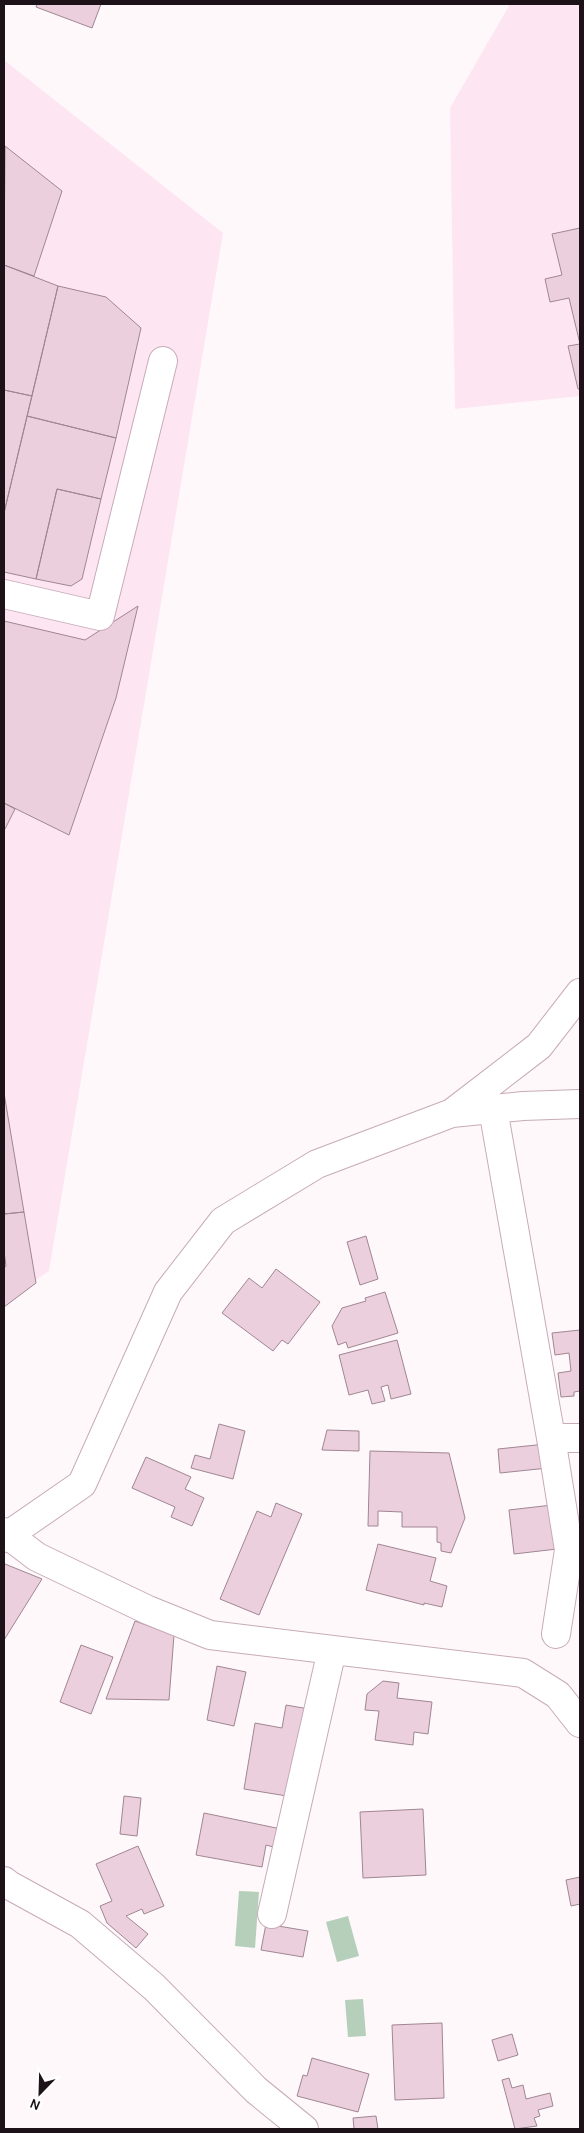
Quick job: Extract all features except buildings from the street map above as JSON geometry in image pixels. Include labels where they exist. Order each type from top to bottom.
[{"type":"street","points":[[4,594],[100,616],[163,361]]},
{"type":"street","points":[[452,1113],[538,1046],[580,992]]},
{"type":"street","points":[[580,1104],[452,1113],[317,1164],[223,1221],[168,1292],[82,1484],[5,1535],[37,1557],[148,1610],[210,1635],[523,1673],[558,1695],[580,1723]]},
{"type":"street","points":[[494,1109],[570,1550],[556,1634]]},
{"type":"street","points":[[551,1438],[580,1438]]},
{"type":"street","points":[[272,1914],[332,1650]]},
{"type":"street","points":[[4,1881],[9,1886],[80,1924],[154,1986],[256,2090],[304,2129]]},
{"type":"shaded area","points":[[510,4],[580,4],[580,396],[455,409],[450,108]]},
{"type":"shaded area","points":[[4,60],[223,233],[49,1271],[4,1302]]},
{"type":"shaded area","points":[[239,1891],[259,1892],[255,1948],[235,1946]]},
{"type":"shaded area","points":[[348,1916],[359,1956],[337,1962],[326,1922]]},
{"type":"shaded area","points":[[363,1999],[366,2036],[348,2037],[345,2000]]}]
